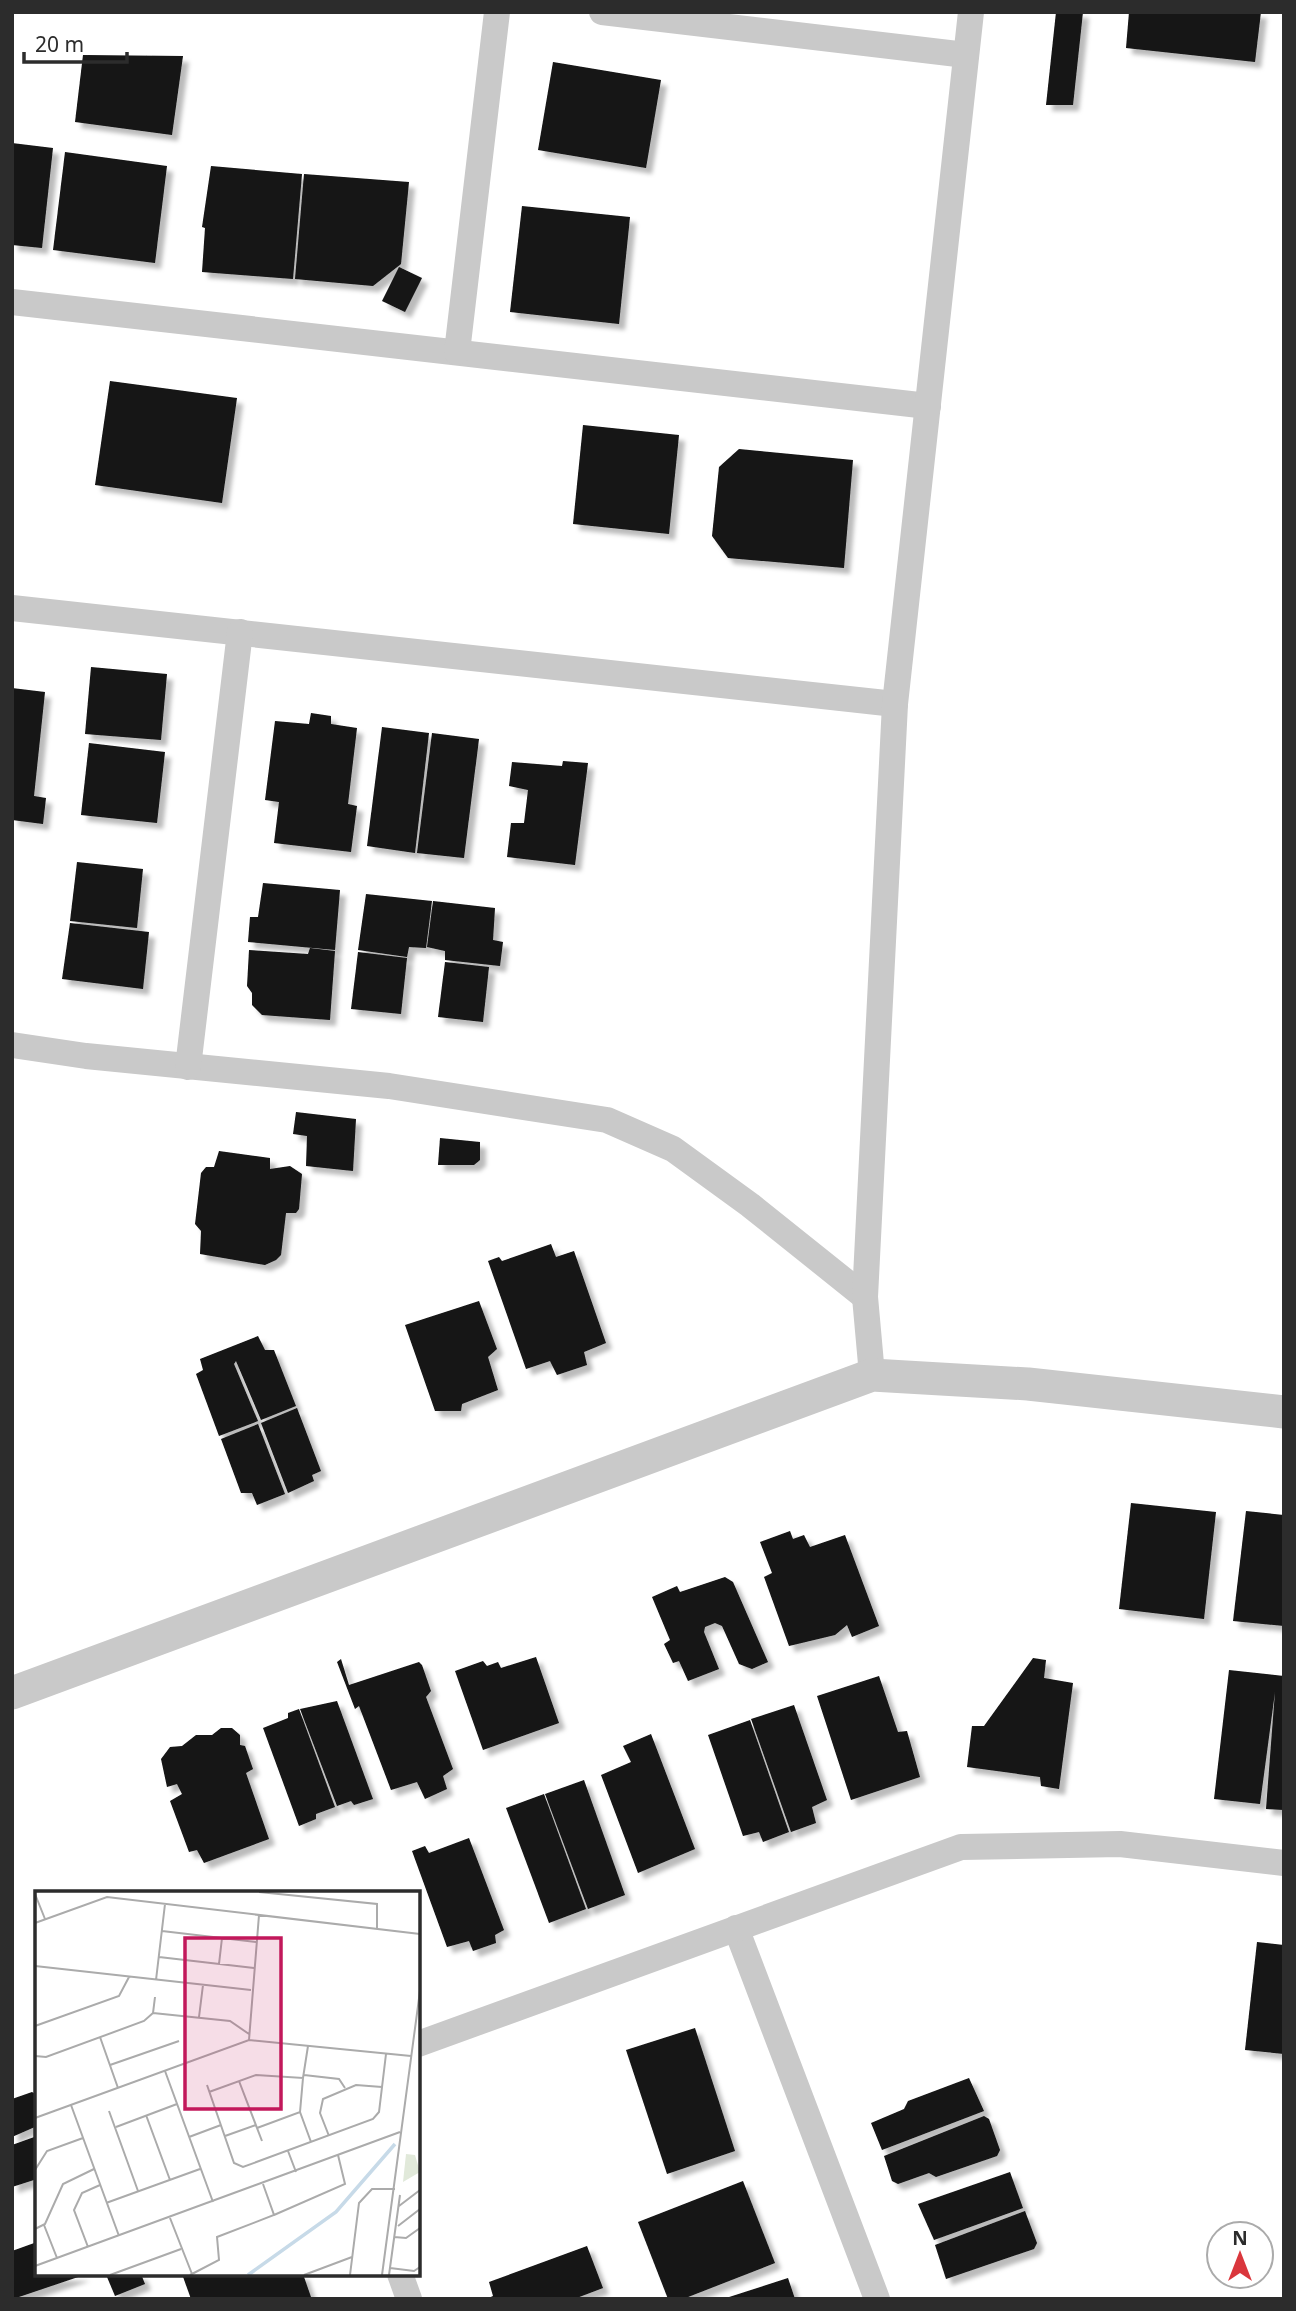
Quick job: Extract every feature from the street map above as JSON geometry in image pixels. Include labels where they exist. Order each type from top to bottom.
[{"type":"street","points":[[457,352],[497,12]]},
{"type":"street","points":[[601,12],[967,55]]},
{"type":"street","points":[[872,1376],[865,1297],[895,704],[971,12]]},
{"type":"street","points":[[12,302],[928,406]]},
{"type":"street","points":[[12,608],[895,704]]},
{"type":"street","points":[[188,1067],[240,632]]},
{"type":"street","points":[[12,1045],[188,1067],[389,1086],[607,1120],[673,1149],[750,1205],[865,1297]]},
{"type":"street","points":[[12,1693],[872,1376],[1028,1384],[1284,1412]]},
{"type":"street","points":[[420,2043],[961,1847],[1119,1844],[1284,1863]]},
{"type":"street","points":[[736,1928],[877,2299]]},
{"type":"street","points":[[401,2276],[409,2299]]},
{"type":"building","points":[[1056,12],[1083,12],[1073,105],[1046,105]]},
{"type":"building","points":[[1129,12],[1261,12],[1255,62],[1126,48]]},
{"type":"building","points":[[83,55],[183,56],[172,135],[75,122]]},
{"type":"building","points":[[553,62],[661,80],[646,168],[538,150]]},
{"type":"building","points":[[12,143],[53,148],[42,248],[12,245]]},
{"type":"building","points":[[65,152],[167,166],[155,263],[53,250]]},
{"type":"building","points":[[211,166],[302,174],[293,279],[202,272],[205,228],[202,227]]},
{"type":"building","points":[[304,174],[409,182],[401,264],[373,286],[295,279]]},
{"type":"building","points":[[522,206],[630,217],[619,324],[510,312]]},
{"type":"building","points":[[399,267],[422,278],[405,312],[382,301]]},
{"type":"building","points":[[110,381],[237,398],[222,503],[95,485]]},
{"type":"building","points":[[583,425],[679,435],[669,534],[573,524]]},
{"type":"building","points":[[739,449],[853,460],[844,568],[728,558],[712,536],[719,467]]},
{"type":"building","points":[[91,667],[167,674],[161,740],[85,734]]},
{"type":"building","points":[[12,688],[45,692],[34,796],[46,798],[43,824],[12,820]]},
{"type":"building","points":[[311,713],[331,716],[331,724],[357,728],[348,804],[357,806],[351,852],[274,843],[279,802],[265,800],[275,721],[309,724]]},
{"type":"building","points":[[382,727],[429,733],[415,853],[367,846]]},
{"type":"building","points":[[432,733],[479,739],[464,858],[417,853]]},
{"type":"building","points":[[89,743],[165,752],[157,823],[81,815]]},
{"type":"building","points":[[563,761],[588,763],[575,865],[507,857],[511,823],[524,823],[528,790],[509,786],[512,762],[562,766]]},
{"type":"building","points":[[77,862],[143,869],[137,928],[70,921]]},
{"type":"building","points":[[263,883],[340,890],[335,950],[248,942],[250,917],[258,917]]},
{"type":"building","points":[[366,894],[432,901],[426,948],[409,947],[407,957],[358,950]]},
{"type":"building","points":[[433,901],[495,908],[493,940],[503,942],[500,966],[445,960],[445,951],[427,947]]},
{"type":"building","points":[[70,923],[149,932],[143,989],[62,979]]},
{"type":"building","points":[[310,948],[335,951],[330,1020],[262,1015],[252,1005],[252,993],[247,986],[249,950],[308,954]]},
{"type":"building","points":[[358,952],[407,958],[401,1014],[351,1009]]},
{"type":"building","points":[[445,962],[489,967],[483,1022],[438,1017]]},
{"type":"building","points":[[296,1112],[356,1119],[353,1171],[306,1166],[307,1136],[293,1134]]},
{"type":"building","points":[[440,1138],[480,1142],[480,1160],[474,1165],[438,1165]]},
{"type":"building","points":[[219,1151],[270,1158],[270,1169],[290,1166],[302,1174],[299,1209],[296,1213],[286,1213],[281,1255],[276,1260],[265,1265],[200,1254],[201,1231],[195,1224],[201,1173],[206,1167],[214,1167]]},
{"type":"building","points":[[551,1244],[556,1257],[574,1251],[606,1343],[584,1352],[587,1365],[557,1375],[550,1361],[526,1369],[488,1261],[499,1257],[502,1261]]},
{"type":"building","points":[[479,1301],[497,1349],[488,1357],[498,1390],[462,1404],[461,1411],[435,1411],[405,1325]]},
{"type":"building","points":[[258,1336],[265,1350],[274,1350],[296,1406],[261,1420],[236,1361],[234,1364],[258,1421],[219,1436],[196,1374],[203,1370],[200,1359]]},
{"type":"building","points":[[297,1408],[321,1471],[312,1475],[314,1481],[288,1493],[261,1423]]},
{"type":"building","points":[[258,1424],[285,1494],[257,1505],[252,1493],[241,1493],[221,1439]]},
{"type":"building","points":[[1131,1503],[1216,1512],[1204,1619],[1119,1609]]},
{"type":"building","points":[[1246,1511],[1284,1515],[1284,1626],[1233,1621]]},
{"type":"building","points":[[790,1531],[793,1539],[804,1535],[810,1547],[845,1535],[879,1626],[852,1637],[847,1625],[835,1635],[789,1646],[764,1577],[772,1573],[760,1542]]},
{"type":"building","points":[[725,1577],[733,1582],[768,1662],[752,1669],[739,1664],[722,1626],[715,1623],[705,1627],[704,1632],[719,1669],[688,1681],[679,1661],[673,1663],[664,1644],[670,1640],[652,1597],[677,1586],[680,1592]]},
{"type":"building","points":[[536,1657],[559,1723],[483,1750],[455,1671],[483,1661],[487,1666],[498,1662],[501,1668]]},
{"type":"building","points":[[1033,1658],[1046,1660],[1044,1678],[1073,1683],[1059,1789],[1041,1786],[1040,1777],[967,1767],[972,1726],[984,1726]]},
{"type":"building","points":[[341,1659],[349,1685],[419,1662],[422,1665],[431,1691],[426,1697],[453,1769],[443,1776],[447,1789],[425,1799],[417,1782],[391,1790],[359,1706],[355,1709],[337,1662]]},
{"type":"building","points":[[1229,1670],[1284,1676],[1284,1810],[1266,1809],[1275,1692],[1260,1804],[1214,1799]]},
{"type":"building","points":[[879,1676],[898,1732],[907,1731],[920,1777],[851,1800],[817,1696]]},
{"type":"building","points":[[337,1701],[373,1799],[354,1805],[351,1801],[337,1806],[300,1709]]},
{"type":"building","points":[[794,1705],[827,1800],[812,1807],[816,1823],[791,1832],[751,1719]]},
{"type":"building","points":[[299,1709],[335,1807],[316,1814],[316,1819],[299,1826],[263,1728],[288,1718],[288,1713]]},
{"type":"building","points":[[750,1720],[789,1832],[763,1842],[759,1832],[743,1836],[708,1735]]},
{"type":"building","points":[[221,1728],[232,1728],[240,1735],[240,1745],[245,1746],[253,1769],[246,1773],[269,1839],[204,1863],[197,1850],[189,1852],[170,1801],[182,1794],[177,1784],[167,1787],[161,1759],[170,1747],[182,1746],[196,1735],[212,1735]]},
{"type":"building","points":[[651,1734],[695,1849],[638,1873],[601,1775],[631,1762],[623,1746]]},
{"type":"building","points":[[584,1780],[625,1895],[588,1909],[545,1794]]},
{"type":"building","points":[[544,1794],[586,1909],[549,1923],[506,1808]]},
{"type":"building","points":[[469,1838],[504,1930],[495,1935],[496,1943],[473,1951],[469,1941],[447,1947],[412,1851],[425,1846],[429,1853]]},
{"type":"building","points":[[1257,1942],[1284,1945],[1284,2054],[1245,2050]]},
{"type":"building","points":[[695,2028],[735,2151],[667,2174],[626,2050]]},
{"type":"building","points":[[969,2078],[984,2111],[882,2150],[871,2123],[904,2109],[908,2101]]},
{"type":"building","points":[[32,2092],[35,2094],[35,2127],[12,2137],[12,2099]]},
{"type":"building","points":[[984,2116],[989,2119],[1000,2150],[997,2156],[936,2177],[929,2173],[898,2184],[892,2181],[884,2156]]},
{"type":"building","points":[[35,2137],[35,2180],[12,2187],[12,2145]]},
{"type":"building","points":[[1010,2172],[1023,2208],[934,2240],[918,2204]]},
{"type":"building","points":[[743,2181],[775,2263],[683,2299],[668,2299],[638,2222]]},
{"type":"building","points":[[1025,2211],[1037,2243],[1034,2249],[946,2279],[935,2245]]},
{"type":"building","points":[[35,2243],[35,2276],[81,2276],[13,2299],[12,2251]]},
{"type":"building","points":[[587,2246],[603,2288],[574,2299],[486,2299],[493,2296],[489,2282]]},
{"type":"building","points":[[142,2276],[145,2284],[115,2296],[107,2277]]},
{"type":"building","points":[[183,2276],[304,2276],[311,2297],[191,2299]]},
{"type":"building","points":[[788,2278],[795,2299],[726,2299],[726,2298]]}]
